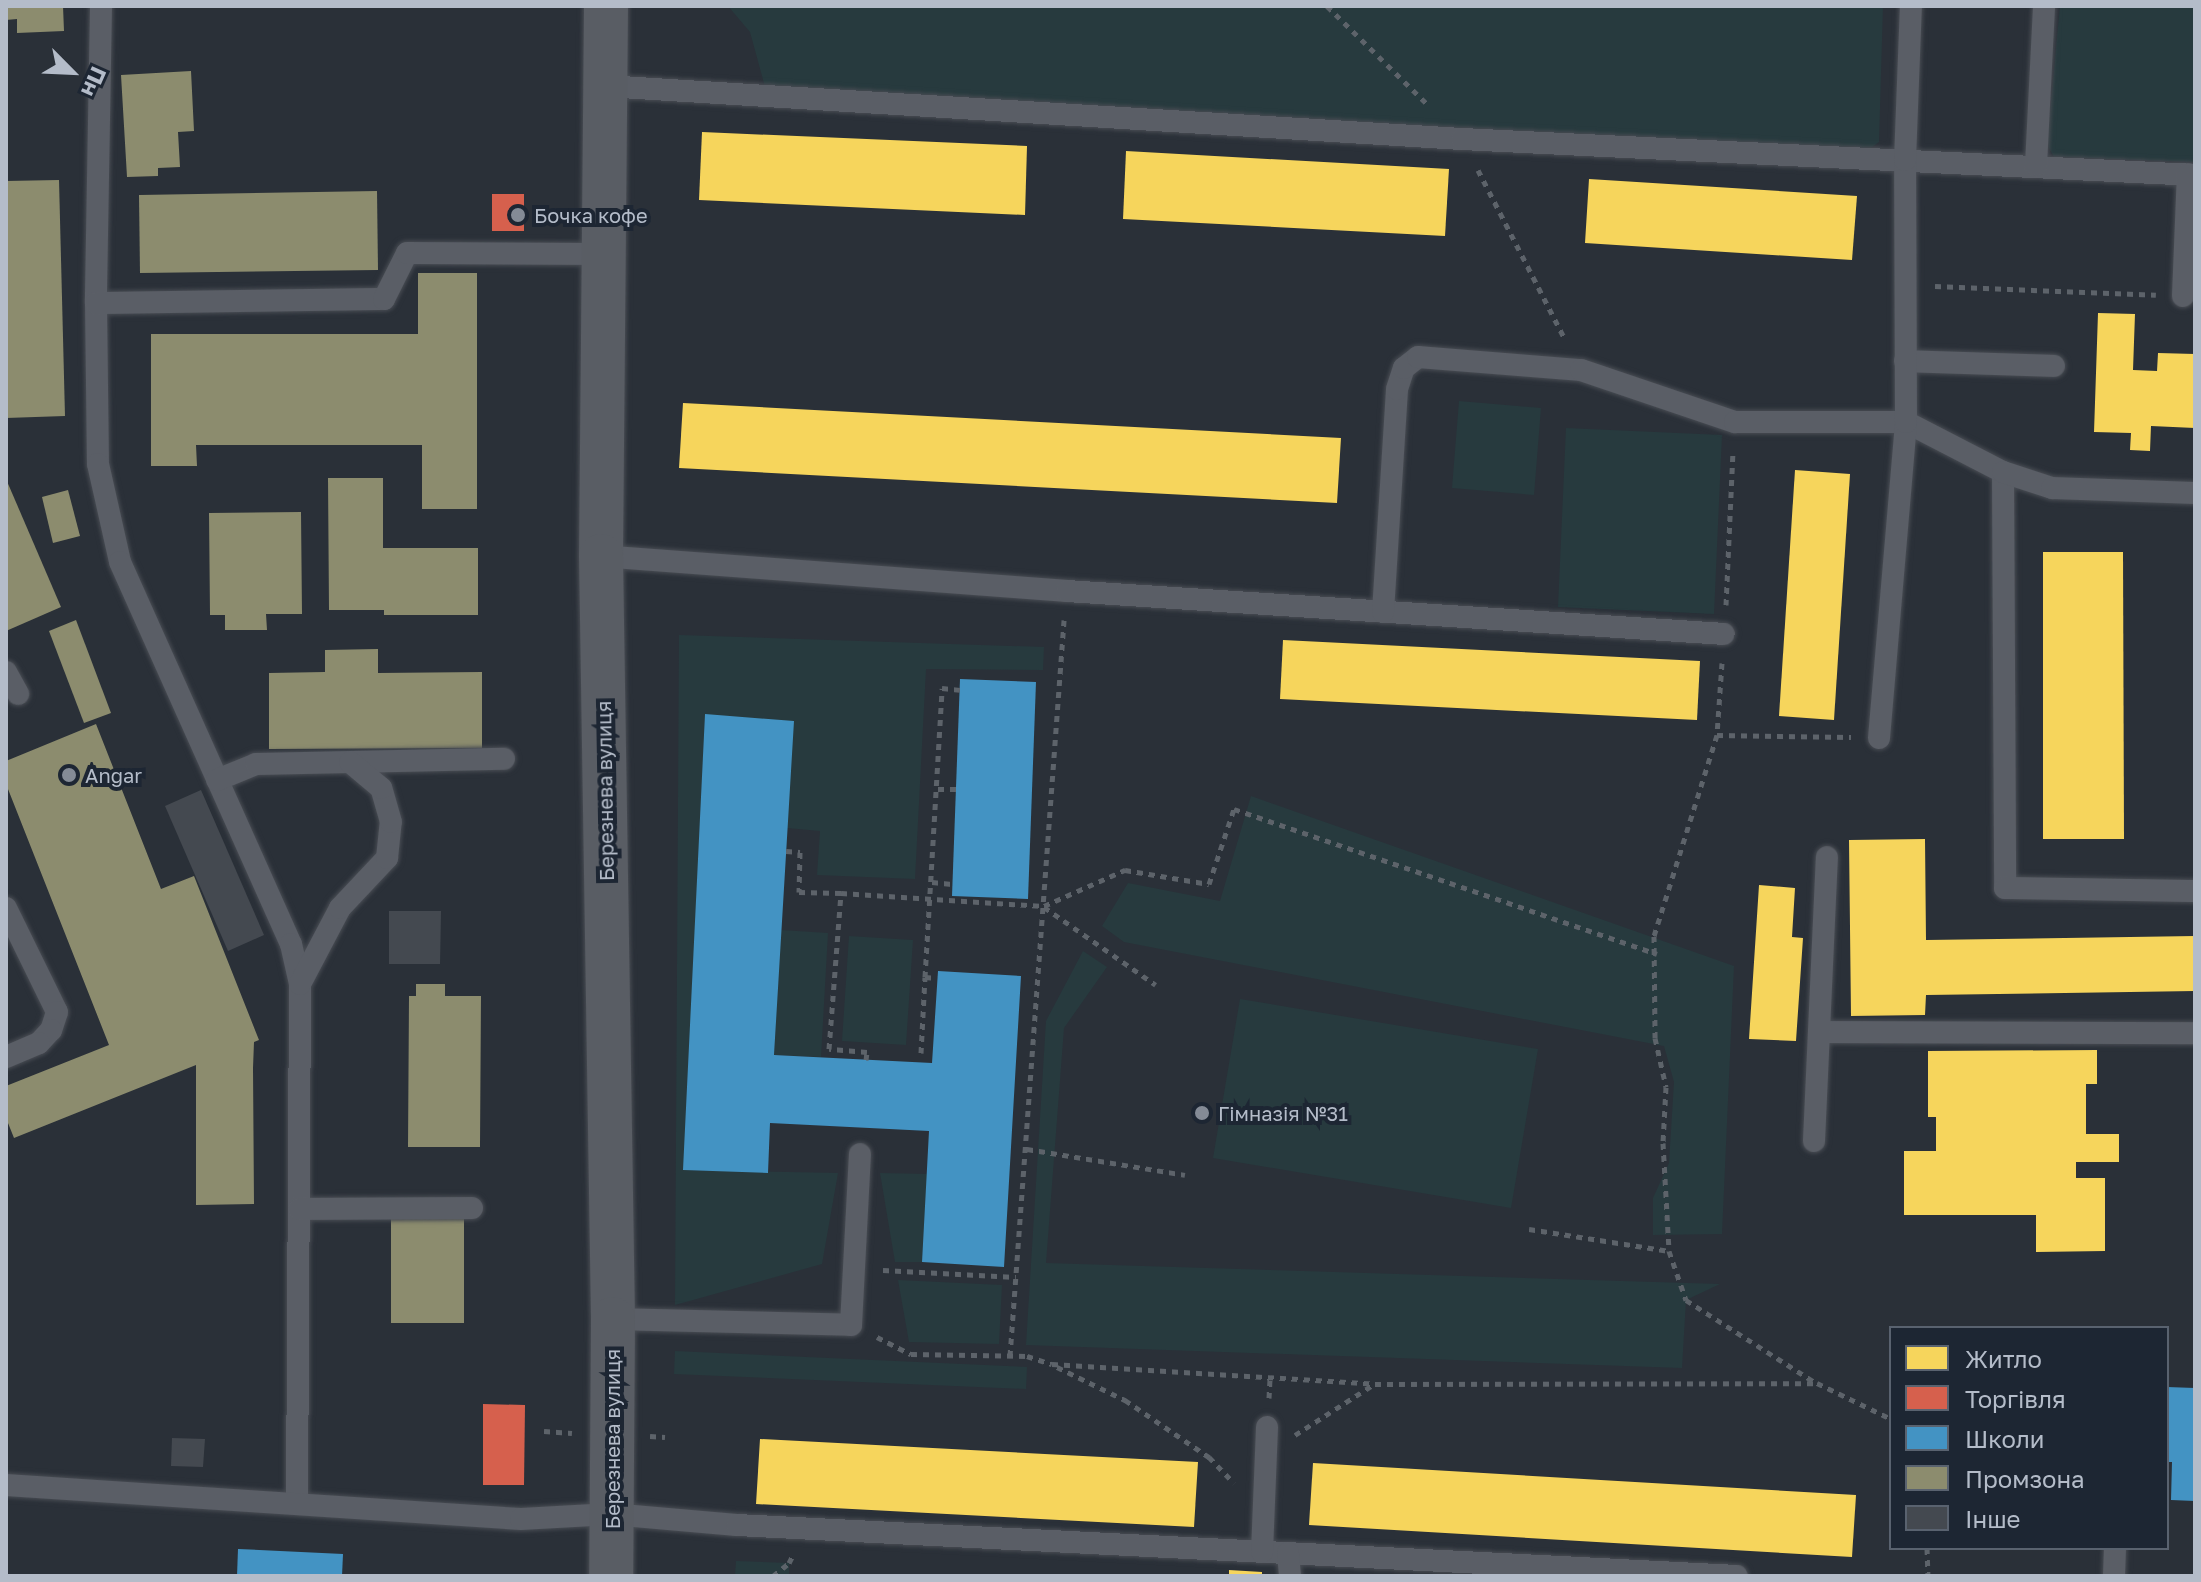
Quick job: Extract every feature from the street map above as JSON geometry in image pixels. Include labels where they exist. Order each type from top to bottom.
[{"type":"street","name":"Березнева вулиця","points":[[606,6],[601,556],[613,1319],[611,1576]]},
{"type":"lane","points":[[101,6],[96,303],[98,464],[120,562],[291,944],[300,984],[297,1504]]},
{"type":"lane","points":[[1879,738],[1906,422],[1905,160],[1911,6]]},
{"type":"lane","points":[[2036,165],[2044,6]]},
{"type":"lane","points":[[605,86],[1462,139],[2192,175],[2183,296]]},
{"type":"lane","points":[[96,303],[384,299],[407,253],[603,254]]},
{"type":"lane","points":[[1383,612],[1397,389],[1404,368],[1418,357],[1581,370],[1735,422],[1906,422],[2003,472],[2052,488],[2195,493]]},
{"type":"lane","points":[[1905,361],[2054,366]]},
{"type":"lane","points":[[2003,472],[2005,888],[2195,891]]},
{"type":"lane","points":[[601,556],[1067,591],[1724,634]]},
{"type":"lane","points":[[6,672],[18,694]]},
{"type":"lane","points":[[217,780],[256,764],[504,759]]},
{"type":"lane","points":[[300,984],[340,908],[387,858],[391,822],[381,788],[350,762]]},
{"type":"lane","points":[[1814,1141],[1827,857]]},
{"type":"lane","points":[[6,908],[57,1012],[51,1030],[39,1043],[6,1057]]},
{"type":"lane","points":[[1819,1032],[2195,1033]]},
{"type":"lane","points":[[613,1319],[851,1325],[860,1154]]},
{"type":"lane","points":[[299,1209],[472,1208]]},
{"type":"lane","points":[[1262,1552],[1267,1427]]},
{"type":"lane","points":[[6,1485],[521,1519],[611,1514],[737,1525],[1262,1552],[1289,1565],[1737,1576]]},
{"type":"lane","points":[[2114,1576],[2115,1550]]},
{"type":"path","points":[[1327,6],[1462,139],[1581,370]]},
{"type":"path","points":[[1906,284],[2183,296]]},
{"type":"path","points":[[1010,1357],[1067,591]]},
{"type":"path","points":[[921,1053],[942,688],[960,690]]},
{"type":"path","points":[[1717,735],[1654,936],[1657,954],[1655,1038],[1666,1087],[1663,1143],[1669,1251],[1686,1300],[1817,1383],[1889,1418]]},
{"type":"path","points":[[938,789],[956,789]]},
{"type":"path","points":[[786,851],[800,852],[799,892],[1044,906],[1125,870],[1209,884],[1234,809],[1657,954]]},
{"type":"path","points":[[932,882],[952,884]]},
{"type":"path","points":[[841,893],[829,1049],[867,1052],[866,1060]]},
{"type":"path","points":[[1044,906],[1156,985]]},
{"type":"path","points":[[925,977],[937,978]]},
{"type":"path","points":[[1027,1149],[1185,1175]]},
{"type":"path","points":[[1529,1229],[1669,1251]]},
{"type":"path","points":[[854,1269],[1016,1277]]},
{"type":"path","points":[[851,1325],[911,1354],[1027,1356],[1052,1364],[1125,1400],[1209,1457],[1263,1512]]},
{"type":"path","points":[[1052,1364],[1375,1384],[1817,1383]]},
{"type":"path","points":[[1265,1469],[1294,1436],[1375,1384]]},
{"type":"path","points":[[1927,1550],[1928,1576]]},
{"type":"green space","points":[[728,6],[1883,6],[1879,142],[1861,155],[765,87],[750,32]]},
{"type":"green space","points":[[2060,6],[2195,6],[2195,162],[2054,157],[2047,144]]},
{"type":"green space","points":[[1459,401],[1541,408],[1534,495],[1452,488]]},
{"type":"green space","points":[[1566,428],[1722,435],[1714,614],[1558,607]]},
{"type":"green space","points":[[679,635],[1044,647],[1043,670],[926,669],[915,879],[817,875],[820,831],[787,828],[705,715],[684,1170],[838,1173],[822,1264],[675,1305]]},
{"type":"green space","points":[[1251,796],[1734,966],[1722,1234],[1653,1235],[1653,1198],[1669,1163],[1674,1082],[1664,1046],[1124,942],[1102,926],[1128,883],[1220,901]]},
{"type":"green space","points":[[781,930],[828,933],[821,1057],[774,1055]]},
{"type":"green space","points":[[849,936],[913,940],[906,1045],[842,1041]]},
{"type":"green space","points":[[1083,951],[1107,967],[1064,1028],[1046,1263],[1720,1284],[1686,1300],[1682,1368],[1026,1345],[1046,1021]]},
{"type":"green space","points":[[1240,999],[1538,1049],[1511,1208],[1213,1158]]},
{"type":"green space","points":[[880,1173],[927,1174],[922,1262],[895,1262]]},
{"type":"green space","points":[[898,1280],[1002,1285],[999,1344],[909,1342]]},
{"type":"green space","points":[[675,1351],[1027,1367],[1026,1389],[674,1374]]},
{"type":"green space","points":[[736,1561],[789,1563],[789,1576],[735,1576]]},
{"type":"building: Житло","points":[[702,132],[1027,146],[1025,215],[699,200]]},
{"type":"building: Житло","points":[[1126,151],[1449,169],[1445,236],[1123,219]]},
{"type":"building: Житло","points":[[1589,179],[1857,196],[1852,260],[1585,243]]},
{"type":"building: Житло","points":[[2098,313],[2135,314],[2133,370],[2157,371],[2158,353],[2195,354],[2195,428],[2151,426],[2150,451],[2130,450],[2131,433],[2094,432]]},
{"type":"building: Житло","points":[[683,403],[1341,438],[1337,503],[679,468]]},
{"type":"building: Житло","points":[[1795,470],[1850,474],[1834,720],[1779,716]]},
{"type":"building: Житло","points":[[2043,552],[2123,552],[2124,839],[2043,839]]},
{"type":"building: Житло","points":[[1283,640],[1700,661],[1697,720],[1280,699]]},
{"type":"building: Житло","points":[[1925,839],[1926,940],[2195,936],[2195,991],[1926,995],[1925,1015],[1851,1016],[1849,840]]},
{"type":"building: Житло","points":[[1759,885],[1795,888],[1792,937],[1803,938],[1796,1041],[1749,1039]]},
{"type":"building: Житло","points":[[2097,1050],[2097,1084],[2086,1084],[2086,1134],[2119,1134],[2119,1162],[2076,1162],[2076,1178],[2105,1178],[2105,1251],[2036,1252],[2036,1215],[1904,1215],[1904,1151],[1936,1151],[1936,1117],[1928,1117],[1928,1051]]},
{"type":"building: Житло","points":[[760,1439],[1198,1462],[1194,1527],[756,1504]]},
{"type":"building: Житло","points":[[1313,1463],[1856,1495],[1852,1557],[1309,1525]]},
{"type":"building: Житло","points":[[1229,1570],[1262,1572],[1262,1576],[1229,1576]]},
{"type":"building: Торгівля","points":[[492,194],[524,194],[524,231],[492,231]]},
{"type":"building: Торгівля","points":[[483,1404],[525,1405],[524,1485],[483,1485]]},
{"type":"building: Школи","points":[[960,679],[1036,682],[1028,899],[952,896]]},
{"type":"building: Школи","points":[[705,714],[794,721],[774,1055],[932,1063],[938,971],[1021,976],[1004,1267],[922,1262],[929,1131],[770,1123],[768,1173],[683,1170]]},
{"type":"building: Школи","points":[[2169,1387],[2195,1388],[2195,1501],[2171,1500],[2172,1462],[2169,1462]]},
{"type":"building: Школи","points":[[238,1549],[343,1554],[342,1576],[237,1576]]},
{"type":"building: Промзона","points":[[6,6],[63,6],[64,31],[17,33],[17,19],[6,20]]},
{"type":"building: Промзона","points":[[191,71],[194,131],[178,132],[180,167],[158,168],[158,176],[127,177],[121,75]]},
{"type":"building: Промзона","points":[[59,180],[65,416],[6,418],[6,181]]},
{"type":"building: Промзона","points":[[377,191],[378,270],[140,273],[139,195]]},
{"type":"building: Промзона","points":[[418,273],[477,273],[477,509],[422,509],[422,445],[196,445],[197,466],[151,466],[151,334],[418,334]]},
{"type":"building: Промзона","points":[[328,478],[383,478],[383,548],[478,548],[478,615],[384,615],[384,610],[329,610]]},
{"type":"building: Промзона","points":[[6,479],[61,607],[6,631]]},
{"type":"building: Промзона","points":[[68,490],[80,536],[53,543],[42,497]]},
{"type":"building: Промзона","points":[[301,512],[302,614],[266,614],[267,630],[225,630],[225,615],[210,615],[209,513]]},
{"type":"building: Промзона","points":[[76,620],[111,713],[84,723],[49,631]]},
{"type":"building: Промзона","points":[[378,649],[378,673],[482,672],[482,748],[269,749],[269,673],[325,672],[325,650]]},
{"type":"building: Промзона","points":[[96,724],[161,889],[194,876],[259,1040],[254,1042],[253,1068],[254,1204],[196,1205],[196,1065],[14,1138],[6,1118],[6,1086],[109,1045],[6,784],[6,761]]},
{"type":"building: Промзона","points":[[416,984],[445,984],[445,996],[481,996],[480,1147],[408,1147],[409,996],[416,996]]},
{"type":"building: Промзона","points":[[464,1218],[464,1323],[391,1323],[391,1219]]},
{"type":"building: Інше","points":[[201,790],[264,935],[228,951],[165,806]]},
{"type":"building: Інше","points":[[389,911],[441,911],[440,964],[389,964]]},
{"type":"building: Інше","points":[[172,1438],[205,1439],[203,1467],[171,1466]]},
{"type":"place","name":"Бочка кофе","points":[[518,215]]},
{"type":"place","name":"Angar","points":[[69,775]]},
{"type":"place","name":"Гімназія №31","points":[[1202,1113]]}]
